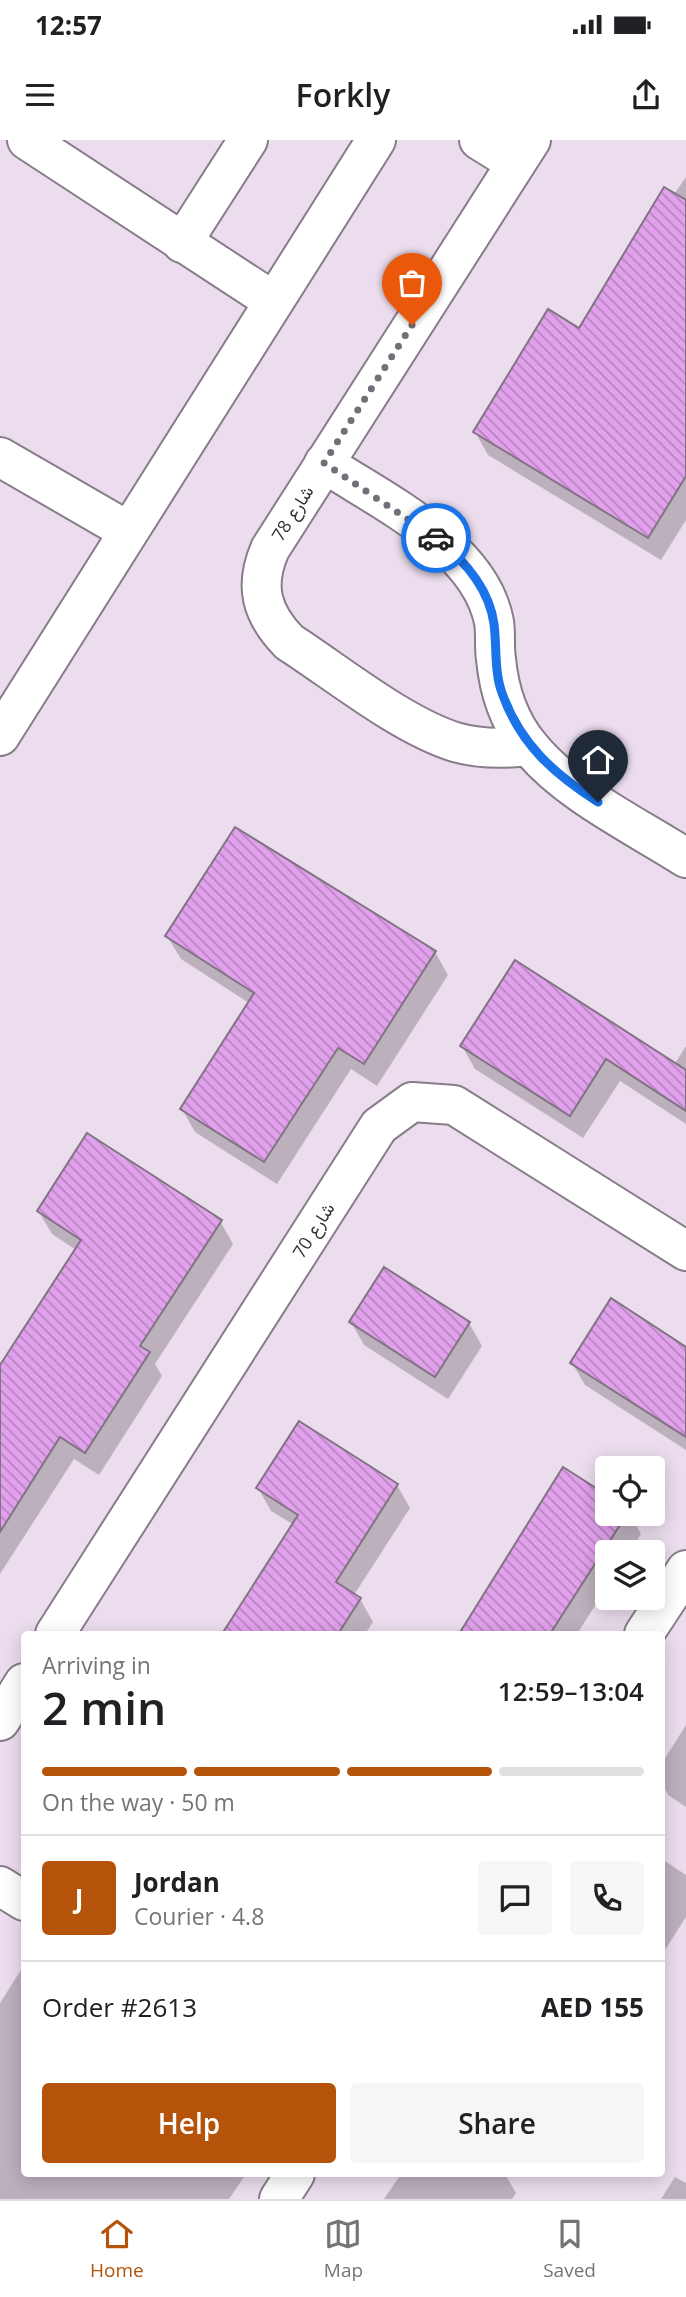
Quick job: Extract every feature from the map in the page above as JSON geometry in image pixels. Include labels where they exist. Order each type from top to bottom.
[{"type":"street","points":[[27,140],[273,301]]},
{"type":"street","points":[[182,243],[248,140]]},
{"type":"street","points":[[5,718],[128,531],[376,140]]},
{"type":"street","name":"شارع 78","points":[[479,140],[523,152],[270,549],[262,568],[260,588],[264,608],[274,626],[289,642],[431,731],[454,741],[479,747],[529,746]]},
{"type":"street","points":[[0,457],[128,531]]},
{"type":"street","points":[[324,463],[430,533],[459,556],[467,566],[481,586],[494,621],[501,690],[513,720],[529,746],[551,769],[576,788],[686,858]]},
{"type":"street","name":"شارع 70","points":[[57,1631],[379,1126],[412,1102],[454,1105],[686,1251]]},
{"type":"street","points":[[646,1631],[686,1570]]},
{"type":"street","points":[[0,1721],[21,1688]]},
{"type":"street","points":[[0,1886],[21,1899]]},
{"type":"street","points":[[279,2199],[293,2177]]},
{"type":"building","points":[[664,187],[686,200],[686,476],[648,538],[473,432],[548,309],[579,328]]},
{"type":"building","points":[[235,827],[436,951],[364,1064],[338,1048],[264,1162],[180,1109],[254,993],[165,936]]},
{"type":"building","points":[[515,960],[686,1070],[686,1111],[606,1059],[570,1116],[460,1046]]},
{"type":"building","points":[[87,1133],[222,1220],[140,1346],[150,1352],[85,1453],[60,1437],[0,1532],[0,1365],[81,1240],[37,1211]]},
{"type":"building","points":[[384,1267],[470,1322],[435,1377],[349,1322]]},
{"type":"building","points":[[611,1298],[686,1347],[686,1437],[570,1363]]},
{"type":"building","points":[[299,1421],[398,1484],[336,1582],[361,1598],[340,1631],[224,1631],[298,1515],[256,1488]]},
{"type":"building","points":[[563,1467],[595,1487],[595,1526],[619,1526],[610,1540],[595,1540],[595,1564],[552,1631],[461,1631]]},
{"type":"way so far","points":[[412,325],[324,463],[436,538]]},
{"type":"route","points":[[436,538],[459,556],[481,586],[494,621],[501,690],[513,720],[529,746],[551,769],[598,802]]}]
